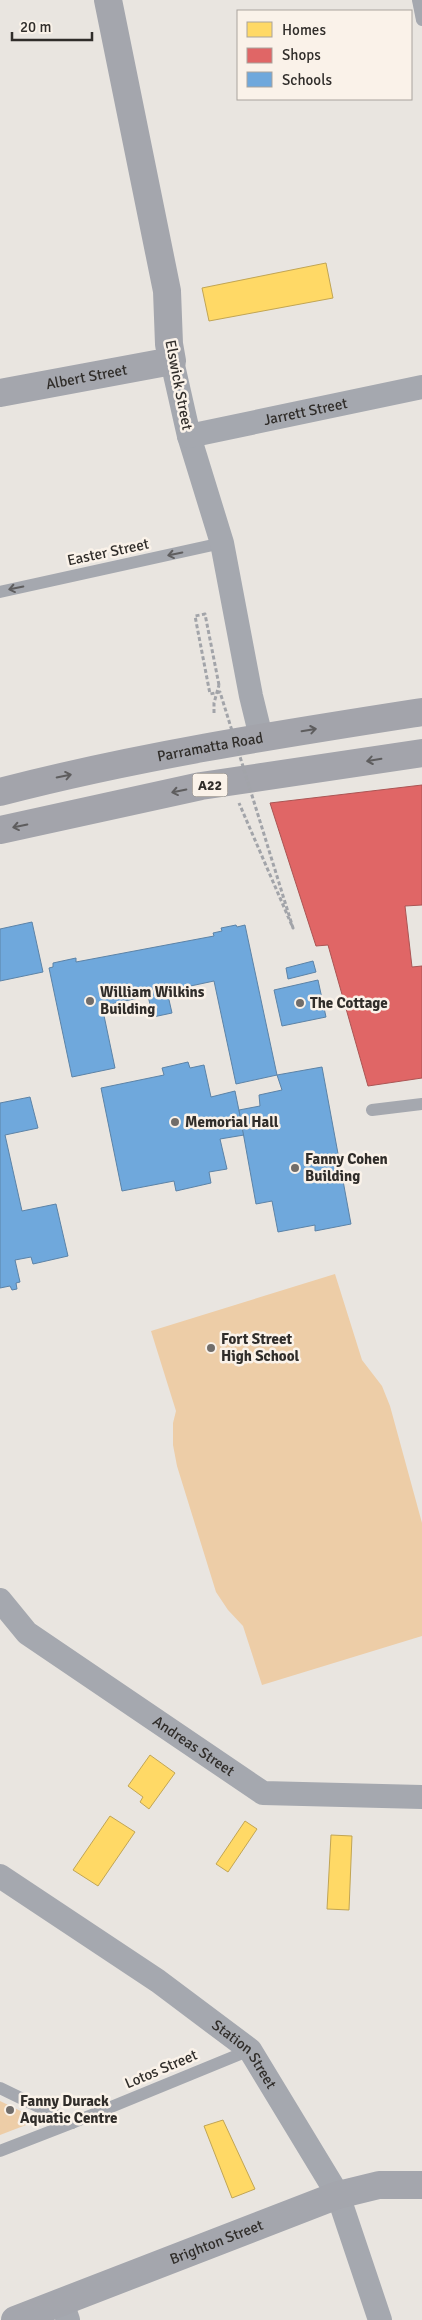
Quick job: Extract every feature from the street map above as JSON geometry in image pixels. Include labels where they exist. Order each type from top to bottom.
[{"type":"highway","name":"Parramatta Road","points":[[0,792],[42,781],[261,737],[422,712]]},
{"type":"highway","name":"A22","points":[[0,830],[201,786],[422,753]]},
{"type":"street","name":"Elswick Street","points":[[108,0],[167,291],[169,344],[172,361],[189,436],[222,543],[251,696],[261,737]]},
{"type":"street","name":"Albert Street","points":[[0,394],[172,361]]},
{"type":"street","name":"Jarrett Street","points":[[189,436],[422,387]]},
{"type":"street","name":"Andreas Street","points":[[0,1600],[28,1633],[263,1793],[422,1797]]},
{"type":"street","name":"Station Street","points":[[0,1876],[158,1982],[250,2050],[338,2195],[380,2320]]},
{"type":"street","name":"Brighton Street","points":[[16,2320],[65,2311],[338,2195],[379,2185],[422,2185]]},
{"type":"lane","points":[[418,0],[422,20]]},
{"type":"lane","name":"Easter Street","points":[[0,592],[222,543]]},
{"type":"lane","points":[[372,1110],[422,1104]]},
{"type":"lane","name":"Lotos Street","points":[[0,2151],[250,2050]]},
{"type":"lane","points":[[0,2088],[72,2123]]},
{"type":"path","points":[[214,713],[214,703],[219,685],[205,614],[195,616],[210,694],[220,692],[293,928],[239,803]]},
{"type":"shaded area","points":[[335,1274],[362,1360],[382,1386],[390,1406],[422,1523],[422,1636],[262,1685],[243,1626],[228,1610],[216,1592],[177,1466],[173,1445],[173,1423],[176,1411],[151,1331]]},
{"type":"shaded area","name":"Fanny Durack Aquatic Centre","points":[[0,2101],[39,2120],[0,2135]]},
{"type":"building: Homes","points":[[326,263],[333,298],[209,321],[202,288]]},
{"type":"building: Homes","points":[[150,1755],[175,1773],[149,1809],[140,1802],[143,1797],[128,1786]]},
{"type":"building: Homes","points":[[110,1816],[135,1832],[98,1886],[73,1870]]},
{"type":"building: Homes","points":[[245,1821],[257,1829],[228,1872],[216,1864]]},
{"type":"building: Homes","points":[[331,1835],[352,1836],[349,1910],[327,1909]]},
{"type":"building: Homes","points":[[223,2120],[255,2189],[232,2198],[204,2126]]},
{"type":"building: Shops","points":[[422,785],[422,905],[405,906],[412,967],[422,966],[422,1078],[368,1086],[328,945],[316,946],[270,803]]},
{"type":"building: Schools","points":[[32,922],[43,972],[0,981],[0,929]]},
{"type":"building: Schools","name":"William Wilkins Building","points":[[236,925],[237,927],[245,925],[277,1075],[236,1084],[214,981],[167,991],[172,1013],[153,1017],[148,996],[102,1006],[115,1068],[72,1077],[49,968],[53,967],[53,963],[76,958],[76,962],[214,936],[213,933],[222,931],[221,928]]},
{"type":"building: Schools","points":[[313,961],[316,972],[288,979],[286,968]]},
{"type":"building: Schools","name":"The Cottage","points":[[318,980],[326,1017],[282,1026],[274,990]]},
{"type":"building: Schools","name":"Memorial Hall","points":[[188,1062],[190,1068],[204,1065],[211,1097],[235,1091],[244,1135],[220,1139],[227,1169],[209,1172],[211,1183],[176,1191],[174,1181],[122,1191],[101,1088],[164,1075],[162,1068]]},
{"type":"building: Schools","name":"Fanny Cohen Building","points":[[322,1067],[351,1224],[315,1231],[315,1225],[278,1232],[272,1201],[256,1204],[239,1110],[260,1106],[259,1095],[282,1090],[277,1075]]},
{"type":"building: Schools","points":[[30,1097],[38,1128],[5,1135],[22,1211],[56,1204],[68,1256],[33,1264],[31,1257],[15,1260],[20,1282],[16,1283],[17,1289],[12,1290],[10,1286],[0,1288],[0,1103]]},
{"type":"place","name":"William Wilkins Building","points":[[90,1001]]},
{"type":"place","name":"The Cottage","points":[[300,1003]]},
{"type":"place","name":"Memorial Hall","points":[[175,1122]]},
{"type":"place","name":"Fanny Cohen Building","points":[[295,1168]]},
{"type":"place","name":"Fort Street High School","points":[[211,1348]]},
{"type":"place","name":"Fanny Durack Aquatic Centre","points":[[10,2110]]}]
